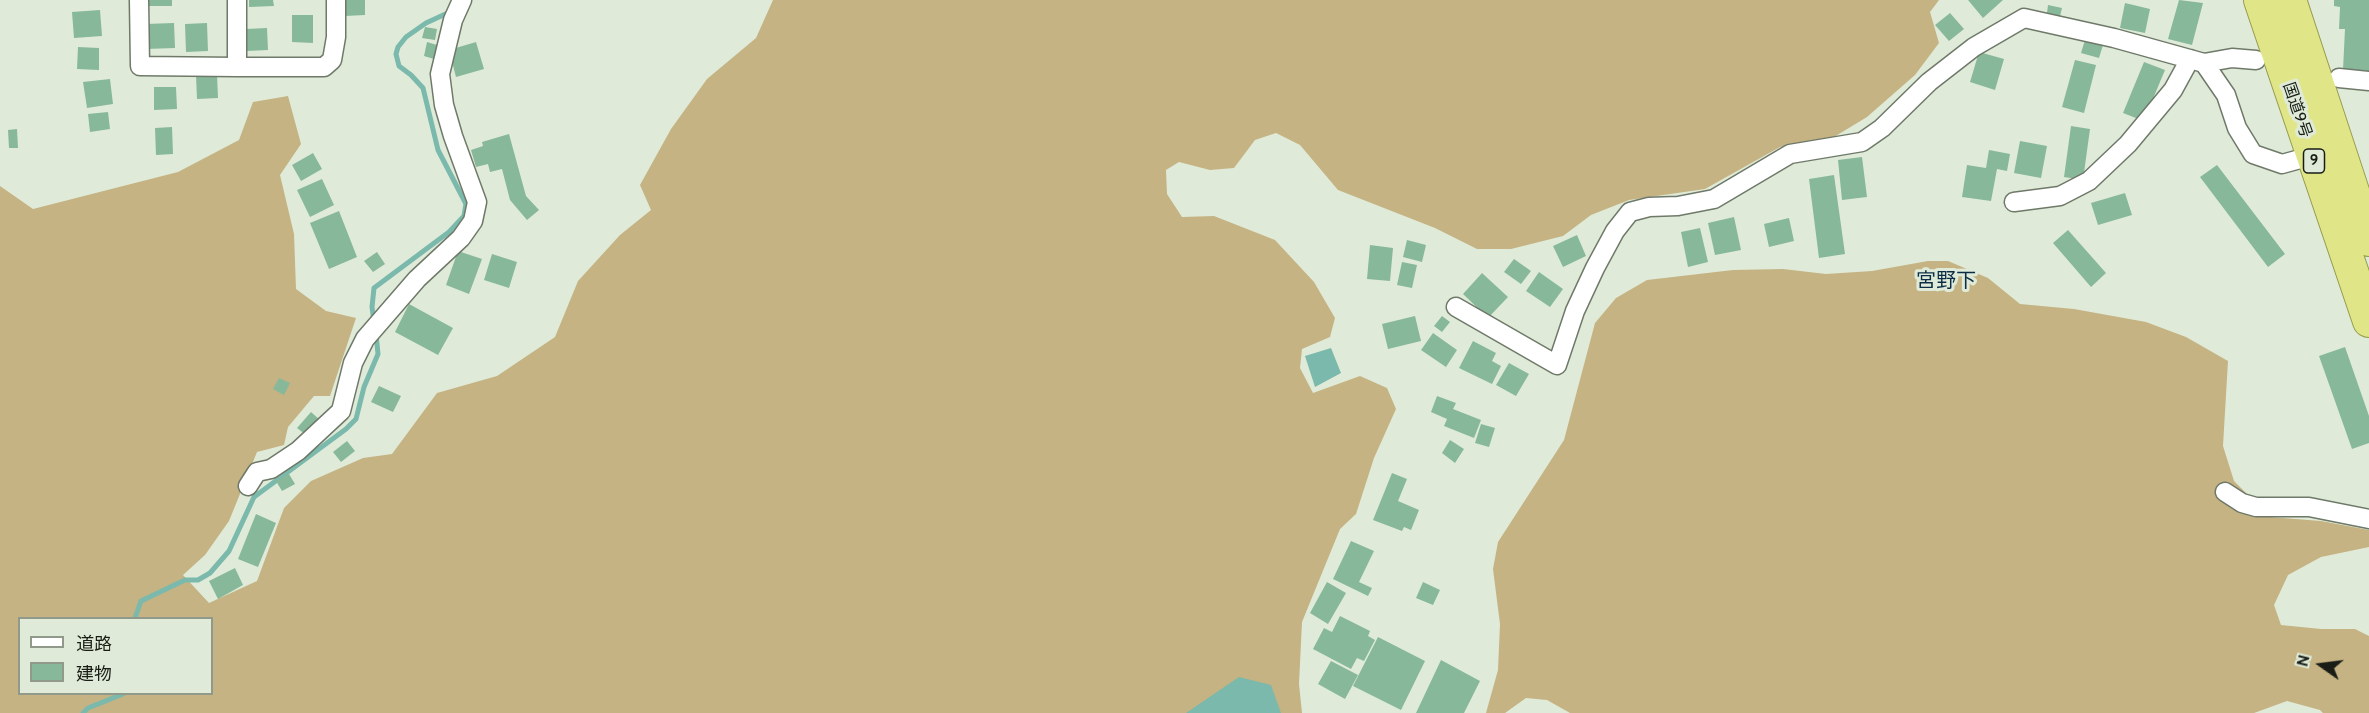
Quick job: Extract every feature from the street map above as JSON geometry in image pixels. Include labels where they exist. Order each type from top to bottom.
[{"type":"highway","name":"国道9号","points":[[2260,0],[2325,151],[2369,240]]},
{"type":"highway","name":"国道9号","points":[[2290,0],[2325,151],[2369,321]]},
{"type":"street","points":[[140,0],[140,66],[237,67],[324,67],[332,60],[336,37],[336,0]]},
{"type":"street","points":[[237,0],[237,67]]},
{"type":"street","points":[[248,486],[257,472],[271,469],[298,451],[341,411],[353,363],[365,339],[417,279],[461,238],[472,221],[477,202],[447,115],[441,74],[451,28],[462,0]]},
{"type":"street","points":[[1456,307],[1557,365],[1575,311],[1595,268],[1615,231],[1630,212],[1649,207],[1678,206],[1714,199],[1790,154],[1862,142],[1882,128],[1929,82],[1974,47],[2024,18],[2114,38],[2197,61],[2232,58],[2256,60]]},
{"type":"street","points":[[2197,61],[2226,95],[2237,128],[2253,154],[2282,164],[2325,151]]},
{"type":"street","points":[[2014,202],[2060,196],[2089,181],[2128,144],[2197,61]]},
{"type":"street","points":[[2339,78],[2369,81]]},
{"type":"street","points":[[2225,492],[2242,503],[2256,507],[2309,507],[2369,519]]},
{"type":"shaded area","points":[[773,0],[1939,0],[1930,12],[1939,43],[1915,75],[1867,117],[1834,137],[1780,147],[1705,189],[1629,200],[1591,215],[1563,236],[1511,249],[1477,249],[1435,228],[1338,190],[1300,145],[1276,133],[1255,140],[1234,168],[1210,170],[1179,162],[1166,170],[1167,194],[1182,217],[1214,216],[1275,240],[1314,282],[1335,318],[1330,337],[1302,349],[1300,368],[1313,393],[1360,376],[1387,388],[1396,409],[1374,458],[1356,514],[1340,529],[1302,622],[1299,684],[1302,713],[0,713],[0,186],[33,209],[178,172],[239,140],[253,102],[288,96],[301,144],[280,175],[294,234],[296,289],[326,311],[356,318],[330,396],[314,396],[288,427],[284,445],[257,452],[229,521],[205,555],[183,575],[209,603],[257,581],[284,508],[311,481],[363,458],[392,454],[437,393],[497,376],[555,337],[578,281],[620,235],[651,210],[640,185],[671,129],[707,79],[756,38]]},
{"type":"shaded area","points":[[1928,261],[1948,261],[1988,278],[2020,304],[2074,309],[2146,322],[2186,337],[2228,361],[2223,446],[2234,481],[2270,517],[2321,521],[2369,530],[2369,547],[2321,557],[2288,575],[2274,605],[2281,625],[2321,629],[2355,629],[2369,636],[2369,713],[2323,713],[2320,710],[2287,701],[2254,713],[1570,713],[1547,700],[1526,698],[1505,713],[1486,713],[1498,670],[1500,624],[1493,569],[1498,542],[1564,440],[1595,323],[1616,298],[1647,280],[1733,270],[1783,269],[1826,274],[1872,271]]},
{"type":"water","points":[[1331,348],[1341,373],[1315,387],[1305,356]]},
{"type":"water","points":[[1239,677],[1271,685],[1281,713],[1186,713]]},
{"type":"building","points":[[149,0],[172,0],[172,6],[149,6]]},
{"type":"building","points":[[249,0],[273,0],[274,6],[249,7]]},
{"type":"building","points":[[345,0],[365,0],[365,15],[345,16]]},
{"type":"building","points":[[1968,0],[2003,0],[1983,18]]},
{"type":"building","points":[[2179,0],[2203,3],[2192,45],[2168,39]]},
{"type":"building","points":[[2334,0],[2369,0],[2369,71],[2343,70],[2345,29],[2339,29],[2340,7],[2334,6]]},
{"type":"building","points":[[2125,3],[2150,9],[2145,33],[2120,28]]},
{"type":"building","points":[[2048,5],[2062,8],[2060,16],[2047,13]]},
{"type":"building","points":[[100,10],[102,36],[74,38],[72,12]]},
{"type":"building","points":[[1950,13],[1964,29],[1949,41],[1935,25]]},
{"type":"building","points":[[292,15],[313,15],[313,43],[292,42]]},
{"type":"building","points":[[174,23],[175,48],[146,49],[145,24]]},
{"type":"building","points":[[207,23],[208,51],[186,52],[185,24]]},
{"type":"building","points":[[425,27],[437,29],[435,40],[422,38]]},
{"type":"building","points":[[267,28],[268,50],[247,51],[246,29]]},
{"type":"building","points":[[2085,40],[2103,45],[2099,58],[2081,53]]},
{"type":"building","points":[[427,42],[437,45],[434,59],[424,56]]},
{"type":"building","points":[[476,42],[484,69],[456,77],[449,50]]},
{"type":"building","points":[[78,47],[99,48],[99,70],[77,69]]},
{"type":"building","points":[[1979,52],[2004,59],[1995,90],[1970,82]]},
{"type":"building","points":[[2075,60],[2096,65],[2084,113],[2062,107]]},
{"type":"building","points":[[2144,62],[2165,70],[2147,113],[2141,120],[2123,113]]},
{"type":"building","points":[[217,74],[218,98],[197,99],[196,75]]},
{"type":"building","points":[[110,79],[113,104],[87,108],[83,82]]},
{"type":"building","points":[[154,87],[176,87],[177,109],[154,110]]},
{"type":"building","points":[[108,112],[110,129],[90,132],[88,114]]},
{"type":"building","points":[[2071,126],[2090,129],[2083,180],[2064,177]]},
{"type":"building","points":[[172,127],[173,154],[156,155],[155,128]]},
{"type":"building","points":[[17,129],[18,148],[9,148],[8,130]]},
{"type":"building","points":[[509,134],[526,196],[539,210],[527,220],[510,200],[502,169],[490,172],[488,164],[476,167],[471,150],[483,146],[482,142]]},
{"type":"building","points":[[2020,141],[2047,146],[2041,178],[2014,173]]},
{"type":"building","points":[[1989,150],[2010,154],[2007,171],[1997,169],[1991,201],[1962,197],[1967,165],[1986,168]]},
{"type":"building","points":[[313,153],[322,169],[301,181],[292,165]]},
{"type":"building","points":[[1862,157],[1867,197],[1842,200],[1838,160]]},
{"type":"building","points":[[2217,165],[2285,254],[2268,267],[2200,177]]},
{"type":"building","points":[[1834,175],[1845,254],[1819,258],[1809,179]]},
{"type":"building","points":[[322,179],[334,205],[310,217],[297,190]]},
{"type":"building","points":[[2125,193],[2132,215],[2098,225],[2091,203]]},
{"type":"building","points":[[339,211],[357,257],[329,269],[310,223]]},
{"type":"building","points":[[1734,217],[1741,250],[1715,255],[1708,223]]},
{"type":"building","points":[[1789,218],[1794,241],[1769,247],[1764,224]]},
{"type":"building","points":[[1700,228],[1708,262],[1688,267],[1681,232]]},
{"type":"building","points":[[2068,230],[2106,273],[2091,287],[2053,243]]},
{"type":"building","points":[[1577,235],[1586,256],[1563,267],[1553,246]]},
{"type":"building","points":[[1407,240],[1426,245],[1422,262],[1403,257]]},
{"type":"building","points":[[1370,245],[1393,248],[1390,281],[1367,279]]},
{"type":"building","points":[[458,251],[482,259],[469,294],[446,285]]},
{"type":"building","points":[[377,252],[385,264],[373,272],[364,261]]},
{"type":"building","points":[[492,254],[517,262],[509,288],[484,280]]},
{"type":"building","points":[[1514,259],[1531,271],[1521,284],[1504,272]]},
{"type":"building","points":[[1402,262],[1417,265],[1412,288],[1397,285]]},
{"type":"building","points":[[1539,272],[1563,289],[1550,307],[1526,291]]},
{"type":"building","points":[[1482,273],[1508,297],[1488,318],[1463,294]]},
{"type":"building","points":[[409,304],[453,328],[438,355],[395,332]]},
{"type":"building","points":[[1415,316],[1421,341],[1388,349],[1382,324]]},
{"type":"building","points":[[1442,316],[1450,322],[1442,332],[1434,326]]},
{"type":"building","points":[[1433,333],[1457,350],[1446,367],[1421,350]]},
{"type":"building","points":[[1473,341],[1496,353],[1492,361],[1501,366],[1492,384],[1459,368]]},
{"type":"building","points":[[2345,347],[2369,416],[2369,443],[2352,449],[2319,356]]},
{"type":"building","points":[[1509,363],[1529,374],[1516,396],[1496,385]]},
{"type":"building","points":[[279,378],[290,383],[284,395],[273,389]]},
{"type":"building","points":[[379,386],[401,396],[393,412],[371,402]]},
{"type":"building","points":[[1437,396],[1456,403],[1453,409],[1481,420],[1474,438],[1444,426],[1447,419],[1431,412]]},
{"type":"building","points":[[311,412],[320,420],[306,435],[297,428]]},
{"type":"building","points":[[1481,424],[1495,428],[1489,447],[1475,443]]},
{"type":"building","points":[[1450,440],[1464,449],[1455,463],[1442,453]]},
{"type":"building","points":[[347,441],[355,451],[341,462],[333,452]]},
{"type":"building","points":[[1392,473],[1407,479],[1398,501],[1419,510],[1411,530],[1404,527],[1402,531],[1373,520]]},
{"type":"building","points":[[289,474],[295,484],[282,491],[276,481]]},
{"type":"building","points":[[256,514],[276,523],[258,567],[238,559]]},
{"type":"building","points":[[1351,541],[1374,551],[1359,582],[1372,588],[1368,596],[1333,579]]},
{"type":"building","points":[[235,568],[243,585],[218,599],[209,581]]},
{"type":"building","points":[[1327,582],[1346,593],[1328,624],[1310,613]]},
{"type":"building","points":[[1423,582],[1440,590],[1433,605],[1416,598]]},
{"type":"building","points":[[1340,616],[1370,631],[1368,636],[1375,640],[1364,661],[1357,658],[1351,669],[1313,649],[1324,628],[1332,632]]},
{"type":"building","points":[[1378,637],[1425,661],[1401,710],[1353,686]]},
{"type":"building","points":[[1441,660],[1480,681],[1464,713],[1416,713]]},
{"type":"building","points":[[1331,661],[1358,675],[1345,699],[1318,684]]},
{"type":"waterway","points":[[374,322],[372,307],[374,288],[449,232],[464,216],[466,204],[438,150],[423,88],[399,66],[396,54],[398,47],[406,37],[426,23],[452,11]]},
{"type":"waterway","points":[[135,617],[141,601],[185,580],[198,580],[210,573],[229,551],[254,497],[346,429],[356,419],[364,387],[378,354],[376,334]]},
{"type":"waterway","points":[[83,713],[88,708],[120,695]]},
{"type":"district","name":"宮野下","points":[[1946,281]]}]
